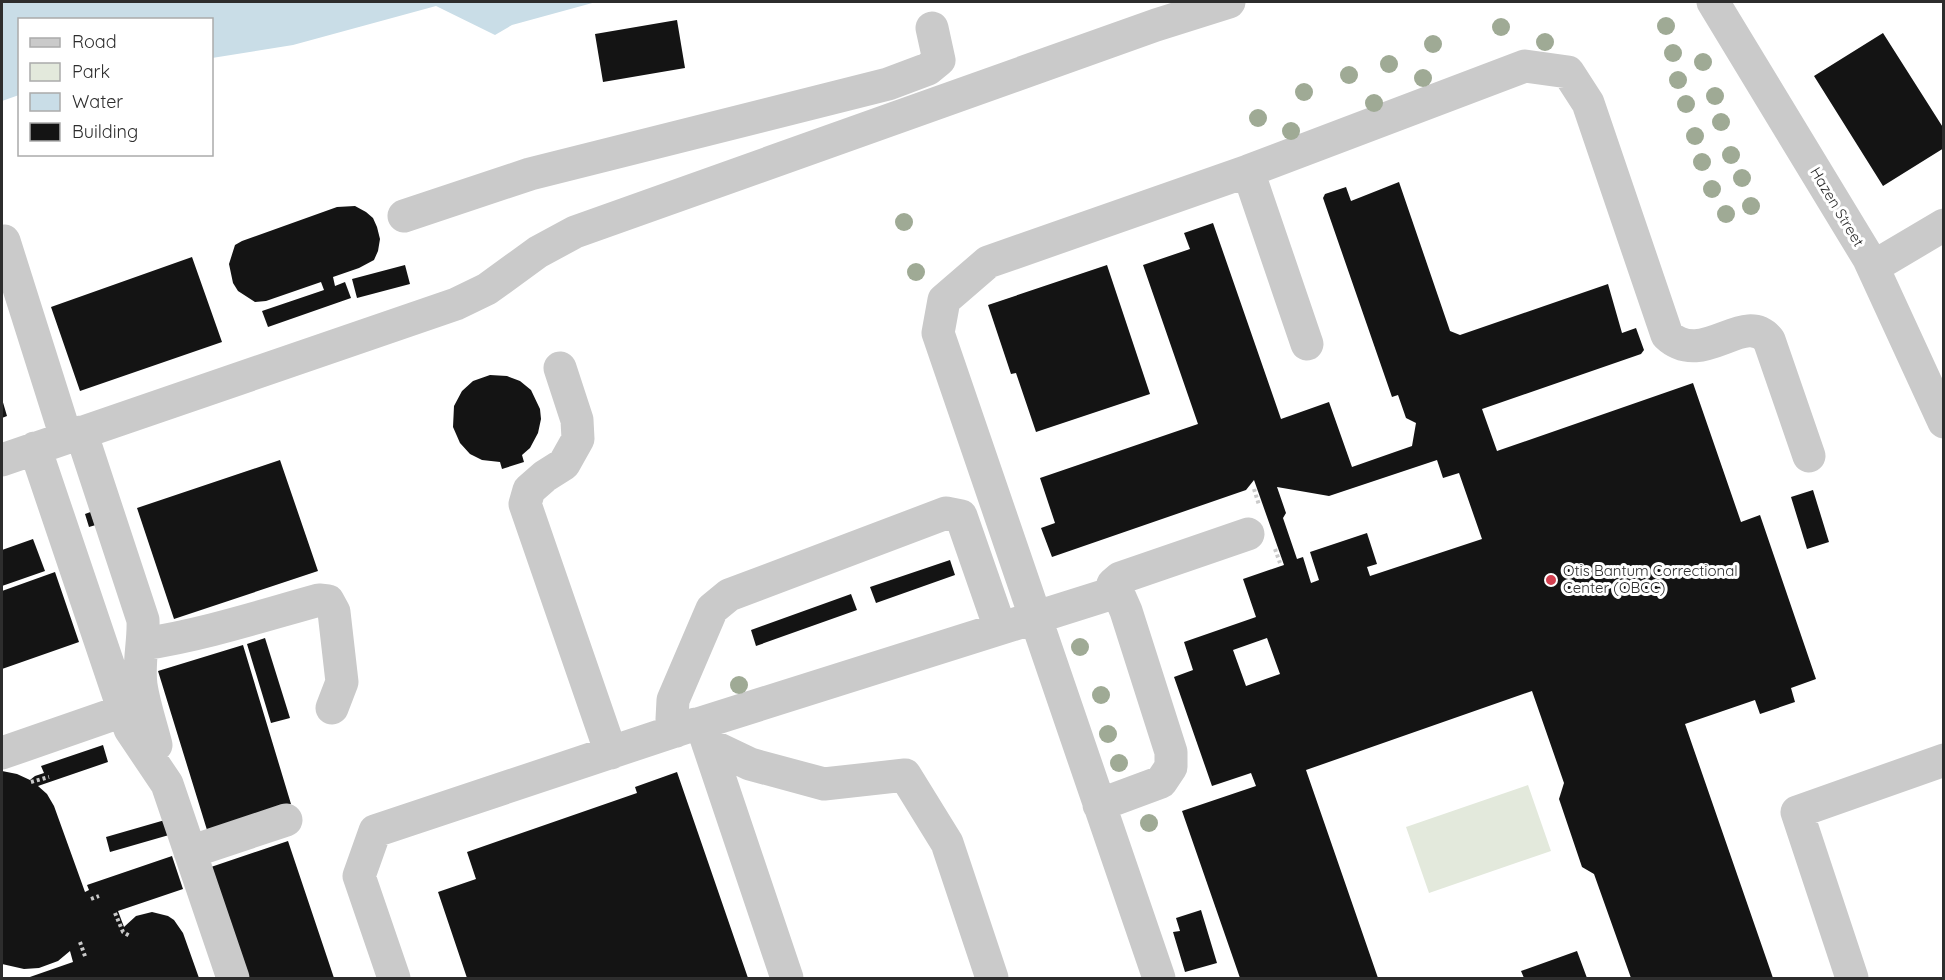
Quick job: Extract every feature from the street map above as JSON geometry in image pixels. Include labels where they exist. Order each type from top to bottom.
[{"type":"street","points":[[2,460],[456,304],[487,289],[538,252],[575,232],[1156,25],[1229,2]]},
{"type":"street","name":"Hazen Street","points":[[1713,2],[1872,267],[1943,422]]},
{"type":"street","points":[[404,216],[530,174],[888,84],[928,69],[939,60],[932,28]]},
{"type":"street","points":[[1159,978],[938,333],[944,300],[988,262],[1248,171],[1525,66],[1568,72],[1588,103],[1667,334],[1680,345],[1690,347],[1751,330],[1763,333],[1769,340],[1809,456]]},
{"type":"street","points":[[1248,171],[1307,344]]},
{"type":"street","points":[[1872,267],[1944,225]]},
{"type":"street","points":[[4,241],[73,435],[143,620],[141,684],[130,729],[167,783],[233,978]]},
{"type":"street","points":[[560,368],[577,420],[578,439],[564,464],[529,490],[525,504],[611,753]]},
{"type":"street","points":[[35,448],[134,707]]},
{"type":"street","points":[[992,978],[947,843],[905,775],[824,784],[750,764],[672,719],[673,700],[712,609],[729,595],[946,513],[961,516],[1000,628]]},
{"type":"street","points":[[1110,594],[1113,584],[1120,578],[1248,534]]},
{"type":"street","points":[[394,978],[359,876],[375,831],[611,753],[695,733],[1000,628],[1110,594],[1119,595],[1126,610],[1171,752],[1171,767],[1161,782],[1099,804]]},
{"type":"street","points":[[143,644],[229,625],[319,600],[328,602],[334,612],[342,682],[332,708]]},
{"type":"street","points":[[2,753],[134,707]]},
{"type":"street","points":[[695,733],[787,978]]},
{"type":"street","points":[[1852,978],[1797,812],[1944,760]]},
{"type":"street","points":[[190,852],[286,820]]},
{"type":"path","points":[[31,782],[49,777]]},
{"type":"path","points":[[91,899],[99,896]]},
{"type":"path","points":[[115,913],[123,932],[130,936]]},
{"type":"path","points":[[80,942],[86,959]]},
{"type":"green space","points":[[1528,785],[1551,851],[1429,893],[1406,827]]},
{"type":"water","points":[[2,2],[596,2],[512,25],[495,35],[436,6],[293,45],[213,58],[213,18],[18,18],[18,95],[2,101]]},
{"type":"building","points":[[677,20],[685,68],[603,82],[595,34]]},
{"type":"building","points":[[1883,33],[1944,129],[1944,148],[1883,186],[1814,76]]},
{"type":"building","name":"Otis Bantum Correctional Center (OBCC)","points":[[1399,182],[1450,331],[1460,335],[1608,284],[1622,333],[1636,328],[1644,350],[1641,354],[1482,409],[1497,451],[1693,383],[1741,522],[1760,515],[1816,679],[1791,688],[1795,702],[1760,714],[1755,700],[1685,724],[1773,978],[1631,978],[1594,874],[1582,867],[1559,799],[1564,783],[1532,691],[1306,770],[1378,978],[1240,978],[1182,811],[1256,786],[1251,773],[1212,786],[1174,677],[1193,670],[1184,642],[1256,617],[1243,579],[1284,565],[1254,480],[1246,490],[1052,557],[1041,528],[1055,523],[1040,478],[1198,424],[1143,265],[1190,249],[1184,233],[1213,223],[1281,419],[1329,402],[1352,467],[1412,446],[1416,423],[1406,418],[1398,395],[1392,397],[1323,198],[1325,194],[1346,187],[1351,201]],"holes":[[[1437,460],[1443,478],[1459,473],[1482,539],[1370,576],[1367,567],[1377,564],[1367,533],[1310,552],[1319,580],[1311,583],[1303,557],[1297,559],[1283,518],[1286,513],[1277,487],[1329,496]],[[1267,638],[1280,674],[1246,686],[1233,650]]]},
{"type":"building","points":[[355,206],[373,218],[380,239],[374,260],[333,277],[335,286],[345,282],[351,298],[268,327],[262,311],[324,290],[321,282],[266,301],[255,302],[238,291],[233,283],[229,264],[235,245],[337,207]]},
{"type":"building","points":[[192,257],[222,342],[80,391],[51,307]]},
{"type":"building","points":[[405,265],[410,284],[357,298],[352,279]]},
{"type":"building","points":[[1107,265],[1150,394],[1036,432],[1016,373],[1011,374],[988,305]]},
{"type":"building","points":[[490,375],[507,376],[520,381],[531,390],[540,409],[541,419],[538,433],[530,448],[522,455],[524,462],[502,469],[500,462],[482,460],[470,454],[460,443],[453,427],[454,406],[462,391],[473,381]]},
{"type":"building","points":[[2,399],[7,416],[2,418]]},
{"type":"building","points":[[280,460],[318,571],[174,619],[137,508]]},
{"type":"building","points":[[1813,490],[1829,542],[1807,549],[1791,497]]},
{"type":"building","points":[[96,510],[99,524],[89,527],[85,514]]},
{"type":"building","points":[[33,539],[45,571],[2,586],[2,550]]},
{"type":"building","points":[[950,560],[955,575],[876,603],[870,587]]},
{"type":"building","points":[[55,572],[79,642],[2,669],[2,591]]},
{"type":"building","points":[[851,594],[857,610],[756,646],[751,630]]},
{"type":"building","points":[[265,638],[290,718],[271,723],[247,644]]},
{"type":"building","points":[[243,645],[291,804],[207,830],[158,671]]},
{"type":"building","points":[[103,745],[108,762],[38,786],[47,794],[54,806],[85,892],[89,890],[87,885],[172,856],[183,889],[118,911],[124,927],[136,916],[152,912],[174,920],[183,933],[199,978],[27,978],[73,962],[70,951],[58,961],[39,968],[24,969],[2,964],[2,771],[30,780],[44,773],[41,766]]},
{"type":"building","points":[[677,772],[748,978],[467,978],[438,892],[476,879],[467,852],[637,793],[635,787]]},
{"type":"building","points":[[165,820],[169,835],[110,852],[106,837]]},
{"type":"building","points":[[288,841],[334,978],[248,978],[211,867]]},
{"type":"building","points":[[1201,910],[1217,963],[1185,972],[1173,932],[1180,931],[1176,918]]},
{"type":"building","points":[[1577,951],[1587,978],[1524,978],[1521,971]]},
{"type":"place","name":"Otis Bantum Correctional Center (OBCC)","points":[[1551,580]]}]
